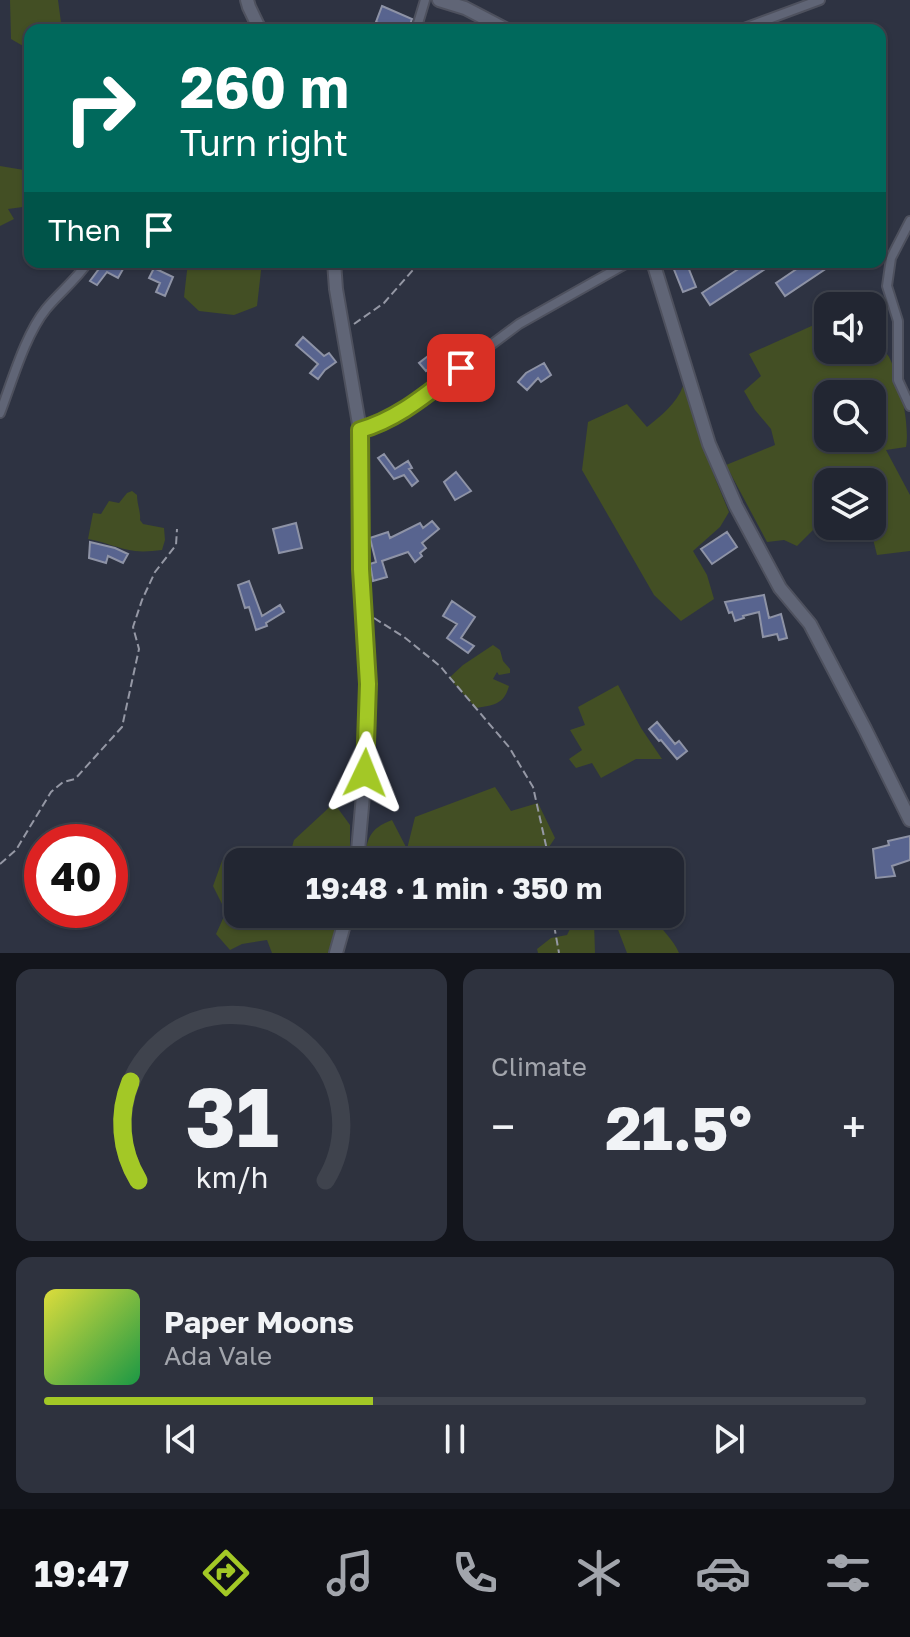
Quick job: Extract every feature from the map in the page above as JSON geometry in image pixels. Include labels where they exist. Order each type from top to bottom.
[{"type":"main road","points":[[247,0],[257,24]]},
{"type":"main road","points":[[439,0],[465,8],[496,24]]},
{"type":"main road","points":[[334,268],[360,430],[361,569],[368,684],[358,848]]},
{"type":"main road","points":[[655,268],[709,444],[736,506],[780,588],[810,624],[910,820]]},
{"type":"main road","points":[[336,953],[343,928]]},
{"type":"street","points":[[418,24],[425,0]]},
{"type":"street","points":[[755,24],[820,0]]},
{"type":"street","points":[[910,221],[891,258],[887,286],[898,321],[898,380],[910,406]]},
{"type":"street","points":[[0,413],[36,324],[84,268]]},
{"type":"street","points":[[360,430],[400,413],[519,324],[618,268]]},
{"type":"path","points":[[343,331],[384,303],[415,268]]},
{"type":"path","points":[[0,864],[16,850],[51,792],[63,782],[75,779],[122,727],[139,649],[133,627],[155,572],[176,545],[177,529]]},
{"type":"path","points":[[363,611],[404,637],[440,666],[509,747],[533,787],[547,848]]},
{"type":"path","points":[[555,928],[559,953]]},
{"type":"green space","points":[[10,0],[58,0],[61,24],[24,24],[24,47],[11,39]]},
{"type":"green space","points":[[0,166],[24,170],[24,207],[8,209],[14,219],[0,226]]},
{"type":"green space","points":[[187,268],[261,268],[257,306],[234,315],[199,311],[184,297]]},
{"type":"green space","points":[[814,325],[814,364],[886,364],[886,352],[897,377],[907,438],[906,447],[886,450],[910,495],[910,551],[877,555],[873,540],[886,540],[886,468],[814,468],[814,529],[797,546],[784,540],[767,542],[726,465],[775,445],[771,429],[744,391],[761,376],[749,354]]},
{"type":"green space","points":[[683,386],[729,512],[720,527],[693,551],[707,575],[714,599],[681,621],[654,595],[582,470],[588,422],[627,404],[647,427],[673,404]]},
{"type":"green space","points":[[132,491],[137,495],[143,524],[164,528],[162,550],[135,551],[88,539],[93,513],[101,514],[109,501],[119,503]]},
{"type":"green space","points":[[493,645],[500,650],[510,673],[499,675],[497,672],[493,679],[509,686],[501,701],[476,708],[449,678]]},
{"type":"green space","points":[[618,685],[662,759],[636,759],[601,778],[592,763],[576,768],[569,759],[582,750],[570,730],[585,725],[578,707]]},
{"type":"green space","points":[[495,787],[511,811],[538,803],[555,838],[548,848],[407,848],[415,817]]},
{"type":"green space","points":[[334,803],[350,825],[350,848],[292,848],[294,840]]},
{"type":"green space","points":[[392,820],[406,848],[366,848],[374,831]]},
{"type":"green space","points":[[224,859],[224,908],[213,886]]},
{"type":"green space","points":[[224,916],[224,928],[336,928],[328,953],[272,953],[267,940],[242,944],[230,950],[216,934]]},
{"type":"green space","points":[[570,928],[594,928],[595,953],[538,953],[537,949],[551,938],[567,935]]},
{"type":"green space","points":[[617,928],[662,928],[679,953],[627,953]]},
{"type":"building","points":[[382,6],[412,19],[410,24],[376,22]]},
{"type":"building","points":[[100,268],[124,268],[118,278],[107,272],[97,285],[90,281]]},
{"type":"building","points":[[154,268],[173,277],[165,296],[156,292],[160,283],[149,278]]},
{"type":"building","points":[[673,268],[688,268],[696,287],[683,292]]},
{"type":"building","points":[[740,268],[767,268],[710,305],[702,293]]},
{"type":"building","points":[[798,268],[827,268],[785,296],[776,283]]},
{"type":"building","points":[[303,337],[324,356],[329,353],[336,362],[318,379],[310,373],[318,364],[296,345]]},
{"type":"building","points":[[449,342],[461,356],[451,366],[443,357],[426,371],[419,363]]},
{"type":"building","points":[[544,363],[551,375],[541,382],[538,378],[527,390],[518,382],[526,373]]},
{"type":"building","points":[[384,454],[395,469],[408,461],[412,468],[409,469],[418,481],[412,486],[404,475],[394,479],[378,458]]},
{"type":"building","points":[[456,472],[471,491],[455,500],[444,482]]},
{"type":"building","points":[[432,521],[439,529],[422,543],[426,548],[420,553],[422,556],[415,562],[408,552],[382,561],[387,577],[373,581],[370,564],[376,562],[370,538],[388,532],[390,538],[420,523],[423,528]]},
{"type":"building","points":[[296,523],[302,548],[279,553],[273,529]]},
{"type":"building","points":[[727,532],[737,547],[712,564],[701,549]]},
{"type":"building","points":[[90,542],[128,554],[123,563],[108,556],[106,563],[89,558]]},
{"type":"building","points":[[249,581],[262,616],[280,605],[284,612],[266,623],[267,626],[256,630],[238,585]]},
{"type":"building","points":[[764,595],[769,618],[781,614],[787,638],[779,640],[777,634],[763,637],[759,612],[735,621],[725,602]]},
{"type":"building","points":[[452,601],[475,617],[461,638],[474,646],[468,653],[447,638],[457,624],[443,616]]},
{"type":"building","points":[[657,722],[675,744],[679,741],[687,751],[677,759],[649,729]]},
{"type":"building","points":[[910,836],[910,860],[892,866],[895,876],[876,878],[873,849],[889,845],[888,841]]},
{"type":"route","points":[[365,773],[368,684],[361,569],[360,430],[400,413],[461,368]]}]
